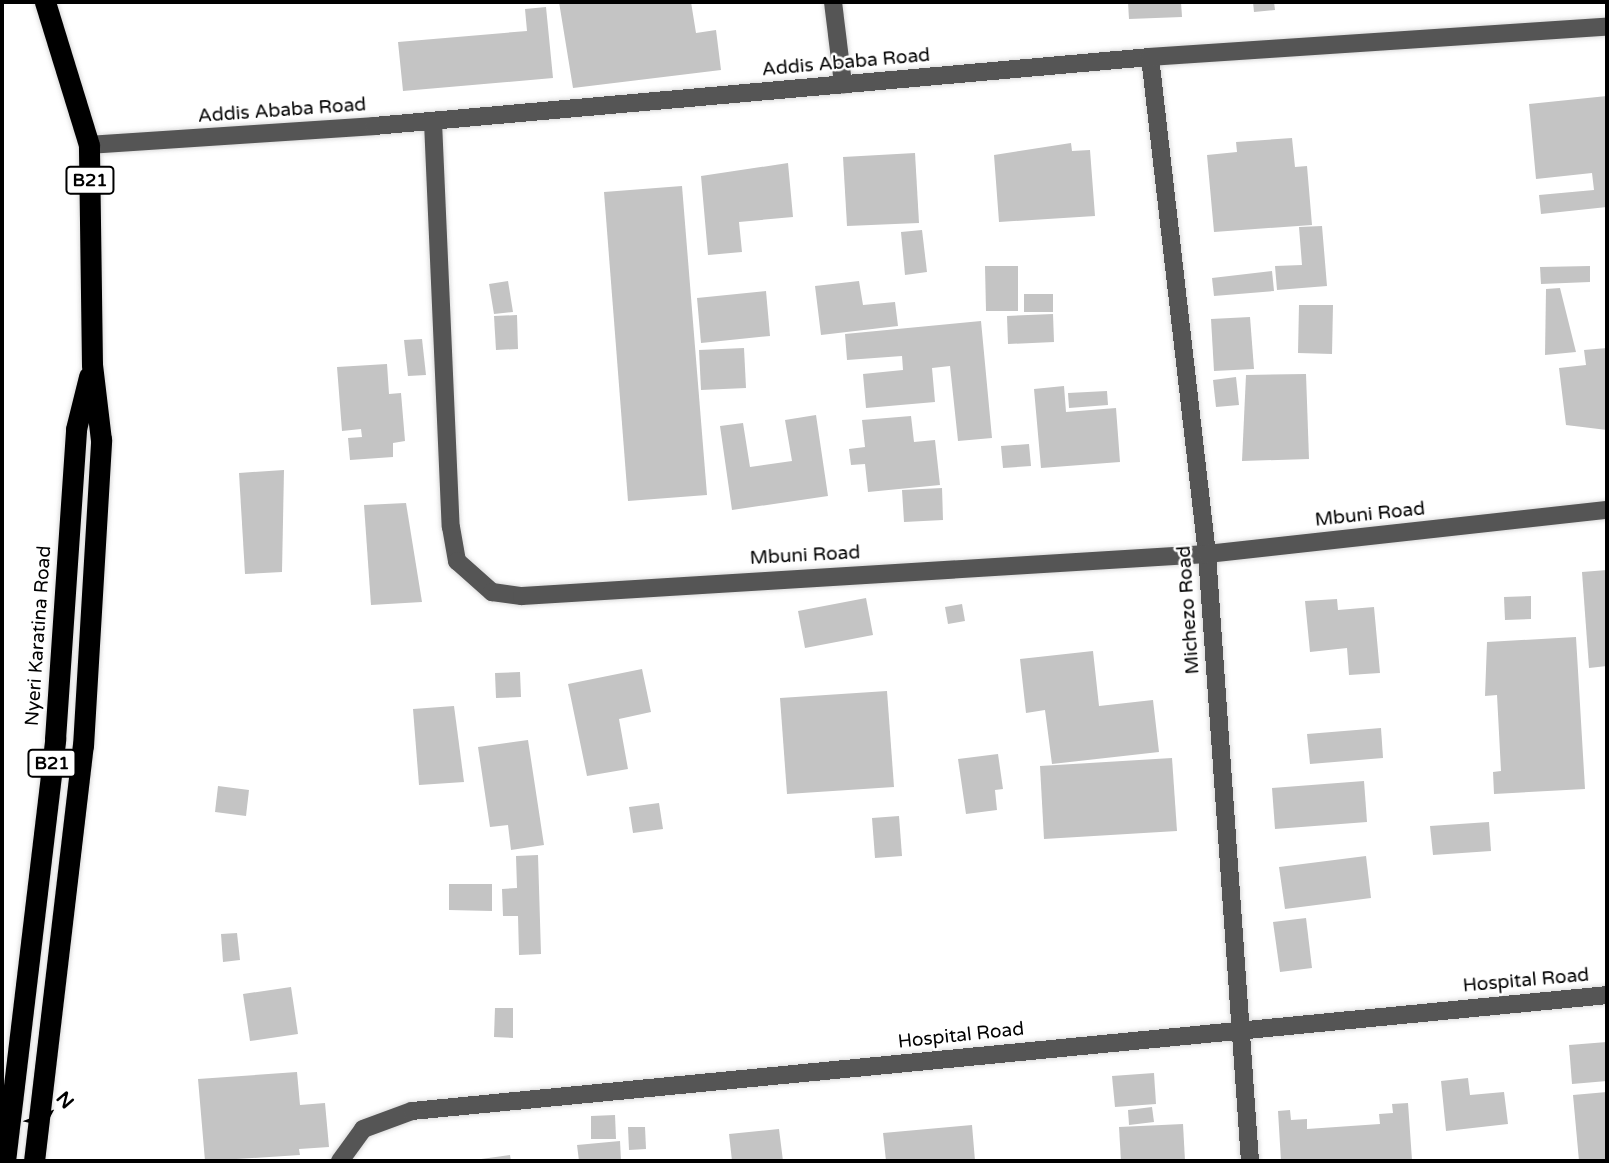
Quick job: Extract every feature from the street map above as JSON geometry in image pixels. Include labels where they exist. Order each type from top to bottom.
[{"type":"highway","name":"Nyeri Karatina Road","points":[[34,1161],[92,639],[102,440],[92,365],[89,145],[45,2]]},
{"type":"highway","name":"Nyeri Karatina Road","points":[[5,1161],[55,739],[76,429],[92,365]]},
{"type":"street","points":[[833,2],[843,84]]},
{"type":"street","name":"Addis Ababa Road","points":[[89,145],[433,121],[1150,57],[1607,27]]},
{"type":"street","name":"Michezo Road","points":[[1150,57],[1207,554],[1238,1029],[1250,1161]]},
{"type":"street","name":"Mbuni Road","points":[[433,121],[451,527],[457,561],[492,592],[522,596],[1207,554],[1607,510]]},
{"type":"street","name":"Hospital Road","points":[[340,1161],[363,1129],[412,1111],[1607,995]]},
{"type":"building","points":[[559,2],[691,2],[696,33],[716,30],[721,70],[573,88]]},
{"type":"building","points":[[1128,2],[1181,2],[1182,17],[1129,19]]},
{"type":"building","points":[[1253,2],[1274,2],[1275,10],[1254,12]]},
{"type":"building","points":[[546,7],[553,78],[403,91],[398,42],[527,31],[525,9]]},
{"type":"building","points":[[1607,96],[1607,207],[1541,214],[1539,195],[1594,190],[1592,173],[1536,179],[1529,104]]},
{"type":"building","points":[[1292,138],[1295,167],[1307,166],[1312,225],[1214,232],[1207,155],[1237,152],[1236,142]]},
{"type":"building","points":[[1071,143],[1072,151],[1090,150],[1095,216],[999,222],[994,155]]},
{"type":"building","points":[[915,153],[919,223],[847,226],[843,157]]},
{"type":"building","points":[[788,163],[793,217],[739,222],[742,252],[708,255],[701,176]]},
{"type":"building","points":[[682,186],[707,495],[628,501],[604,192]]},
{"type":"building","points":[[1322,226],[1327,286],[1277,290],[1275,266],[1302,265],[1299,227]]},
{"type":"building","points":[[922,230],[927,272],[905,275],[901,232]]},
{"type":"building","points":[[985,266],[1018,266],[1018,311],[986,311]]},
{"type":"building","points":[[1590,266],[1590,282],[1541,284],[1540,267]]},
{"type":"building","points":[[1272,271],[1274,291],[1214,296],[1212,278]]},
{"type":"building","points":[[508,281],[513,312],[494,314],[489,284]]},
{"type":"building","points":[[859,281],[863,305],[895,302],[898,326],[821,335],[815,286]]},
{"type":"building","points":[[1560,288],[1576,352],[1545,355],[1546,289]]},
{"type":"building","points":[[766,291],[770,336],[701,343],[697,298]]},
{"type":"building","points":[[1024,294],[1053,294],[1053,312],[1024,312]]},
{"type":"building","points":[[1299,305],[1333,305],[1332,354],[1298,353]]},
{"type":"building","points":[[1053,314],[1054,342],[1008,344],[1007,316]]},
{"type":"building","points":[[517,315],[518,349],[496,350],[494,316]]},
{"type":"building","points":[[1250,317],[1254,369],[1214,371],[1211,319]]},
{"type":"building","points":[[981,321],[992,438],[958,441],[950,366],[932,368],[935,402],[866,408],[863,374],[903,370],[902,356],[847,360],[845,334]]},
{"type":"building","points":[[422,339],[426,375],[408,376],[404,340]]},
{"type":"building","points":[[744,348],[746,388],[701,390],[699,350]]},
{"type":"building","points":[[1607,348],[1607,430],[1566,425],[1559,368],[1586,365],[1584,350]]},
{"type":"building","points":[[387,364],[389,394],[401,393],[405,441],[393,443],[393,457],[350,460],[348,438],[362,437],[361,429],[342,431],[337,367]]},
{"type":"building","points":[[1306,374],[1309,459],[1242,461],[1246,375]]},
{"type":"building","points":[[1236,377],[1239,405],[1216,407],[1213,380]]},
{"type":"building","points":[[1064,386],[1066,412],[1116,408],[1120,462],[1041,468],[1034,389]]},
{"type":"building","points":[[1107,391],[1108,405],[1069,408],[1068,393]]},
{"type":"building","points":[[816,415],[828,496],[732,510],[720,426],[743,423],[750,467],[792,461],[785,420]]},
{"type":"building","points":[[911,416],[914,442],[935,440],[940,485],[868,492],[865,464],[851,465],[849,449],[865,447],[862,420]]},
{"type":"building","points":[[1029,444],[1031,466],[1003,468],[1001,446]]},
{"type":"building","points":[[284,470],[282,572],[245,574],[239,473]]},
{"type":"building","points":[[942,488],[943,520],[904,522],[902,490]]},
{"type":"building","points":[[406,503],[422,602],[371,605],[364,505]]},
{"type":"building","points":[[1607,570],[1607,666],[1589,668],[1582,572]]},
{"type":"building","points":[[1531,596],[1531,619],[1505,620],[1504,597]]},
{"type":"building","points":[[866,598],[873,635],[805,648],[798,611]]},
{"type":"building","points":[[1337,599],[1338,610],[1374,607],[1380,673],[1349,675],[1347,648],[1310,652],[1305,601]]},
{"type":"building","points":[[962,604],[965,621],[948,624],[945,607]]},
{"type":"building","points":[[1576,637],[1585,789],[1494,794],[1493,772],[1501,771],[1497,695],[1485,696],[1487,642]]},
{"type":"building","points":[[1093,651],[1099,706],[1153,700],[1159,752],[1052,764],[1045,710],[1026,713],[1020,659]]},
{"type":"building","points":[[642,669],[651,712],[619,719],[628,769],[587,776],[568,684]]},
{"type":"building","points":[[520,672],[521,697],[496,698],[495,673]]},
{"type":"building","points":[[887,691],[894,787],[787,794],[780,698]]},
{"type":"building","points":[[454,706],[464,782],[419,785],[413,709]]},
{"type":"building","points":[[1381,728],[1383,758],[1310,764],[1307,734]]},
{"type":"building","points":[[528,740],[544,845],[511,850],[508,825],[490,827],[478,747]]},
{"type":"building","points":[[998,754],[1003,789],[995,790],[997,810],[966,814],[958,759]]},
{"type":"building","points":[[1172,758],[1177,831],[1044,839],[1040,766]]},
{"type":"building","points":[[1364,781],[1367,822],[1275,829],[1272,788]]},
{"type":"building","points":[[218,786],[249,790],[246,816],[215,812]]},
{"type":"building","points":[[659,803],[663,829],[633,833],[629,807]]},
{"type":"building","points":[[899,816],[902,856],[875,858],[872,818]]},
{"type":"building","points":[[1489,822],[1491,851],[1433,855],[1430,826]]},
{"type":"building","points":[[538,855],[541,954],[519,955],[518,916],[503,916],[502,889],[517,888],[516,856]]},
{"type":"building","points":[[1366,856],[1371,898],[1285,909],[1279,867]]},
{"type":"building","points":[[449,884],[492,884],[492,911],[449,910]]},
{"type":"building","points":[[1306,918],[1312,968],[1280,972],[1273,922]]},
{"type":"building","points":[[237,933],[240,960],[223,962],[221,934]]},
{"type":"building","points":[[291,987],[298,1034],[250,1041],[243,994]]},
{"type":"building","points":[[495,1008],[513,1008],[513,1038],[494,1037]]},
{"type":"building","points":[[1607,1042],[1607,1081],[1572,1084],[1569,1045]]},
{"type":"building","points":[[297,1072],[300,1105],[325,1103],[329,1147],[299,1149],[300,1155],[205,1161],[198,1079]]},
{"type":"building","points":[[1154,1073],[1156,1104],[1115,1107],[1112,1076]]},
{"type":"building","points":[[1468,1078],[1470,1095],[1504,1092],[1508,1124],[1446,1131],[1441,1081]]},
{"type":"building","points":[[1607,1092],[1607,1161],[1579,1161],[1573,1095]]},
{"type":"building","points":[[1408,1103],[1412,1160],[1281,1161],[1278,1111],[1290,1110],[1291,1120],[1307,1119],[1307,1129],[1380,1124],[1379,1114],[1393,1113],[1392,1104]]},
{"type":"building","points":[[1152,1107],[1154,1122],[1129,1125],[1128,1110]]},
{"type":"building","points":[[615,1115],[616,1139],[591,1139],[591,1116]]},
{"type":"building","points":[[1183,1124],[1185,1161],[1121,1161],[1119,1127]]},
{"type":"building","points":[[972,1125],[975,1161],[886,1161],[883,1133]]},
{"type":"building","points":[[628,1127],[645,1127],[646,1149],[629,1150]]},
{"type":"building","points":[[779,1129],[783,1161],[732,1161],[729,1134]]},
{"type":"building","points":[[620,1141],[621,1161],[579,1161],[577,1145]]},
{"type":"building","points":[[510,1155],[511,1161],[474,1161],[474,1160]]}]
